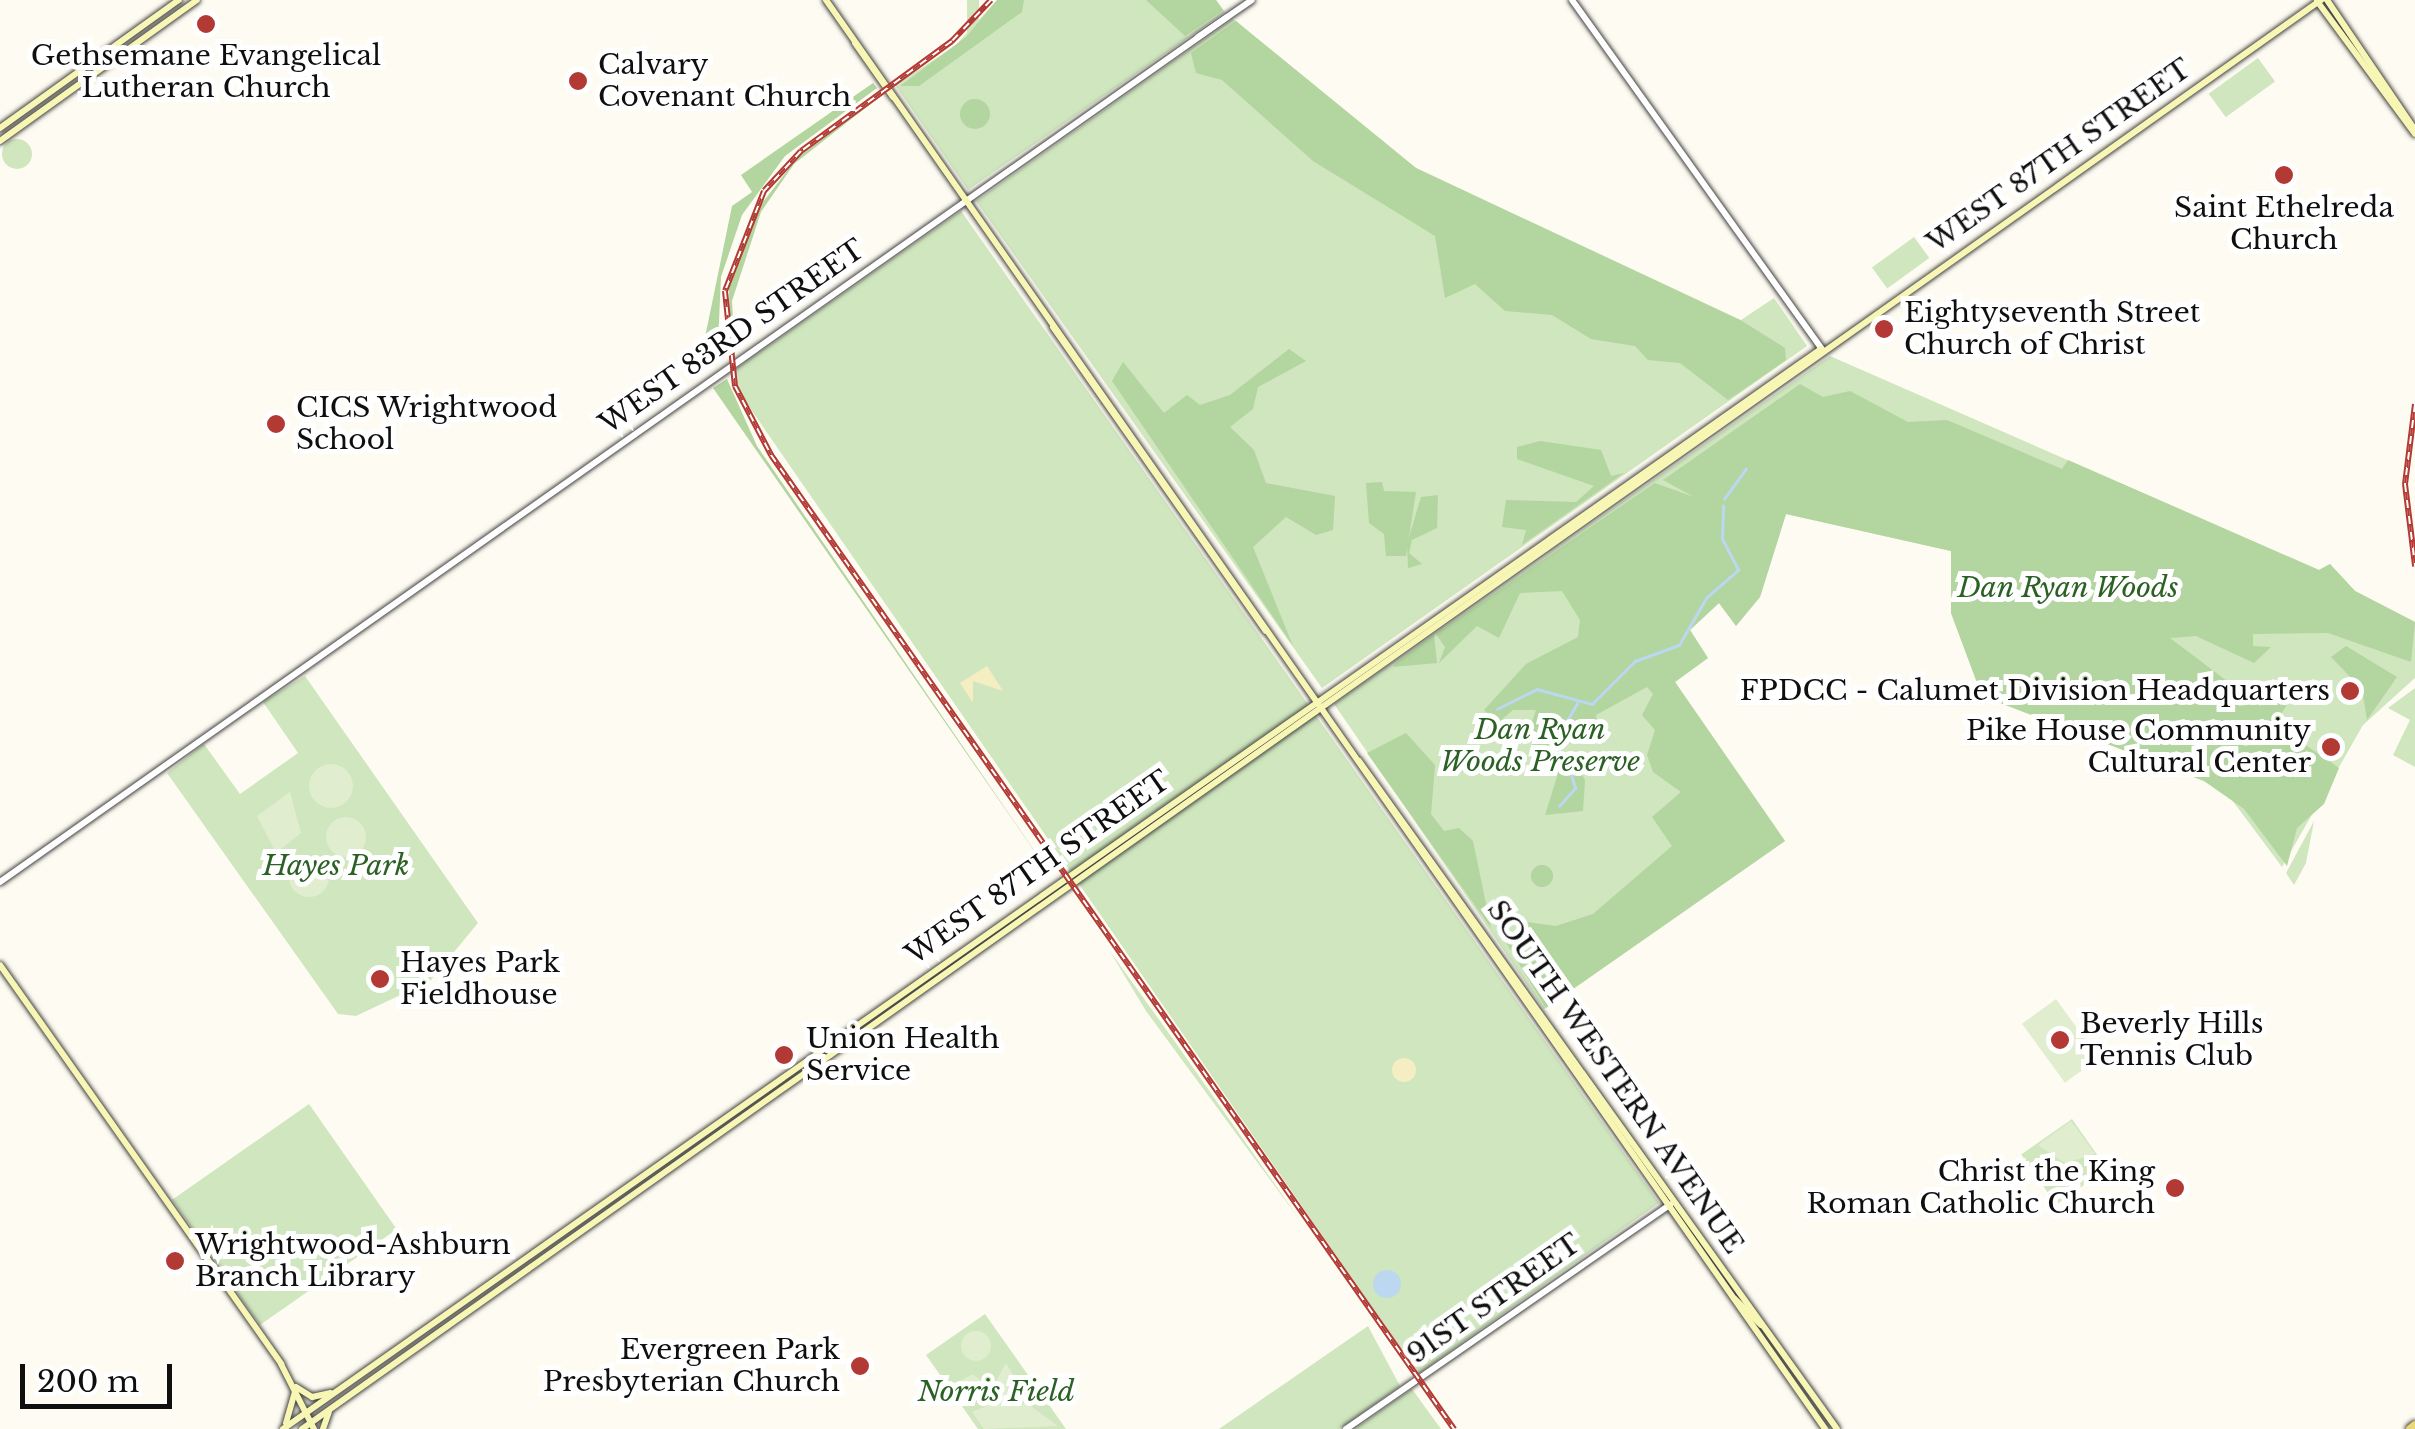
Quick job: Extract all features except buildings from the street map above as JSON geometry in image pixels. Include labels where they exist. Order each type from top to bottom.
[{"type":"main road","points":[[0,128],[179,0]]},
{"type":"main road","points":[[0,141],[197,0]]},
{"type":"main road","name":"SOUTH WESTERN AVENUE","points":[[826,0],[1314,700],[1837,1429]]},
{"type":"main road","points":[[2321,0],[2415,132]]},
{"type":"main road","name":"WEST 87TH STREET","points":[[302,1429],[312,1426],[330,1409],[1314,700],[2321,0]]},
{"type":"main road","name":"WEST 87TH STREET","points":[[282,1429],[1320,708],[1822,349]]},
{"type":"main road","name":"SOUTH WESTERN AVENUE","points":[[1352,753],[1825,1429]]},
{"type":"main road","points":[[0,965],[295,1386],[312,1426]]},
{"type":"main road","points":[[1727,1292],[1764,1326]]},
{"type":"main road","points":[[425,1328],[431,1337]]},
{"type":"main road","points":[[295,1386],[312,1397],[337,1391]]},
{"type":"main road","points":[[282,1429],[295,1386]]},
{"type":"main road","points":[[323,1429],[330,1409]]},
{"type":"street","name":"WEST 83RD STREET","points":[[0,882],[1252,0]]},
{"type":"street","points":[[1572,0],[1822,349]]},
{"type":"street","name":"91ST STREET","points":[[1346,1429],[1676,1201]]},
{"type":"green space","points":[[967,0],[979,0],[979,105],[967,105]]},
{"type":"green space","points":[[997,0],[1216,0],[1225,12],[968,190],[895,85],[955,46]]},
{"type":"green space","points":[[997,0],[1024,0],[1022,12],[919,86],[900,86],[966,37]]},
{"type":"green space","points":[[1146,0],[1216,0],[1223,10],[1185,36]]},
{"type":"green space","points":[[1233,19],[1416,168],[1741,320],[1774,298],[1807,346],[1322,688],[976,201]]},
{"type":"green space","points":[[1236,21],[1416,168],[1742,321],[1785,348],[1786,360],[1728,400],[1680,363],[1648,360],[1635,346],[1591,339],[1552,315],[1505,311],[1475,284],[1445,298],[1435,236],[1313,161],[1222,80],[1196,73],[1191,53]]},
{"type":"green space","points":[[2258,58],[2275,81],[2226,117],[2209,94]]},
{"type":"green space","points":[[873,83],[877,88],[785,156],[742,215],[721,277],[717,366],[703,347],[732,206],[752,192],[741,175]]},
{"type":"green space","points":[[878,98],[794,164],[761,212],[732,301],[735,354],[730,357],[729,288],[753,215],[797,158]]},
{"type":"green space","points":[[975,99],[986,103],[990,114],[986,125],[975,129],[964,125],[960,114],[964,103]]},
{"type":"green space","points":[[17,139],[28,143],[32,154],[28,165],[17,169],[6,165],[2,154],[6,143]]},
{"type":"green space","points":[[961,211],[1659,1203],[1418,1374],[743,398],[733,371]]},
{"type":"green space","points":[[1914,237],[1929,258],[1887,289],[1872,268]]},
{"type":"green space","points":[[1289,349],[1306,361],[1258,387],[1253,409],[1230,427],[1254,450],[1266,483],[1335,496],[1333,530],[1316,535],[1286,517],[1253,547],[1293,646],[1112,381],[1123,362],[1164,413],[1187,395],[1200,405],[1230,395]]},
{"type":"green space","name":"Dan Ryan Woods","points":[[1830,356],[2319,570],[2330,564],[2355,591],[2415,622],[2415,678],[2363,725],[2282,867],[2229,796],[2204,781],[1982,696],[1951,613],[1951,551],[1786,514],[1760,597],[1736,626],[1719,603],[1690,630],[1708,658],[1675,682],[1785,841],[1544,1009],[1334,704]]},
{"type":"green space","points":[[727,379],[757,446],[1053,878],[713,388]]},
{"type":"green space","name":"Dan Ryan Woods","points":[[1800,384],[1823,397],[1850,391],[1908,422],[1947,420],[2062,469],[2068,460],[2319,570],[2330,564],[2355,591],[2415,622],[2411,662],[2328,633],[2253,634],[2253,646],[2271,647],[2254,663],[2196,636],[2170,638],[2260,706],[2280,691],[2293,695],[2275,724],[2339,768],[2324,804],[2297,828],[2287,866],[2244,809],[2204,781],[1982,696],[1951,613],[1951,551],[1786,514],[1760,597],[1736,626],[1719,603],[1690,630],[1708,658],[1675,682],[1785,841],[1546,1008],[1505,941],[1527,922],[1556,926],[1593,914],[1672,846],[1652,817],[1681,792],[1653,772],[1647,755],[1655,730],[1642,715],[1653,694],[1647,687],[1596,715],[1598,736],[1548,745],[1545,759],[1527,737],[1536,710],[1513,710],[1498,723],[1484,710],[1526,664],[1578,637],[1580,620],[1562,591],[1520,593],[1499,638],[1477,626],[1439,663],[1445,647],[1436,634],[1655,483],[1694,497],[1663,480]]},
{"type":"green space","points":[[1540,441],[1601,450],[1611,476],[1624,473],[1522,545],[1526,530],[1502,527],[1506,500],[1576,502],[1594,486],[1517,459],[1517,447]]},
{"type":"green space","points":[[1382,482],[1384,491],[1416,492],[1406,556],[1386,556],[1384,534],[1369,523],[1366,483]]},
{"type":"green space","points":[[1438,495],[1437,528],[1412,540],[1409,553],[1422,564],[1408,568],[1407,544],[1421,497]]},
{"type":"green space","points":[[1434,635],[1437,663],[1393,667],[1396,663]]},
{"type":"green space","points":[[2346,646],[2397,677],[2367,720],[2362,689],[2331,657]]},
{"type":"green space","name":"Hayes Park","points":[[305,676],[478,923],[430,981],[356,1016],[338,1014],[167,773],[204,744],[240,794],[298,753],[263,702]]},
{"type":"green space","points":[[2415,688],[2415,767],[2393,755],[2410,720],[2388,708]]},
{"type":"green space","points":[[1406,733],[1435,765],[1431,814],[1444,831],[1459,828],[1473,841],[1491,928],[1367,753]]},
{"type":"green space","points":[[1574,761],[1585,780],[1583,811],[1545,815],[1560,767]]},
{"type":"green space","points":[[331,764],[346,771],[353,786],[346,801],[331,808],[316,801],[309,786],[316,771]]},
{"type":"green space","points":[[290,792],[301,833],[276,853],[257,816]]},
{"type":"green space","points":[[346,817],[360,823],[366,837],[360,851],[346,857],[332,851],[326,837],[332,823]]},
{"type":"green space","points":[[2314,821],[2306,863],[2294,885],[2286,873]]},
{"type":"green space","points":[[309,857],[323,863],[329,877],[323,891],[309,897],[295,891],[289,877],[295,863]]},
{"type":"green space","points":[[1542,865],[1550,868],[1550,884],[1542,887],[1534,884],[1531,876],[1534,868]]},
{"type":"green space","points":[[1109,950],[1173,1039],[1302,1223],[1146,1011]]},
{"type":"green space","name":"Beverly Hills Tennis Club","points":[[2056,999],[2099,1058],[2065,1083],[2022,1024]]},
{"type":"green space","points":[[309,1104],[397,1229],[260,1325],[172,1200]]},
{"type":"green space","points":[[2072,1119],[2107,1169],[2056,1205],[2021,1155]]},
{"type":"green space","points":[[2071,1121],[2095,1154],[2065,1163],[2038,1145]]},
{"type":"green space","name":"Norris Field","points":[[985,1314],[1066,1429],[978,1429],[926,1355]]},
{"type":"green space","points":[[1368,1326],[1400,1386],[1339,1429],[1219,1429]]},
{"type":"green space","points":[[976,1331],[987,1335],[991,1346],[987,1357],[976,1361],[965,1357],[961,1346],[965,1335]]},
{"type":"green space","points":[[1006,1363],[1021,1389],[997,1401],[1028,1404],[1058,1426],[984,1429],[972,1412],[996,1402],[992,1392],[969,1405],[952,1385],[973,1374],[991,1390]]},
{"type":"green space","points":[[1412,1389],[1441,1429],[1355,1429]]},
{"type":"sand","points":[[987,666],[1003,691],[973,681],[973,703],[960,683]]},
{"type":"sand","points":[[1404,1058],[1413,1061],[1413,1079],[1404,1082],[1395,1079],[1392,1070],[1395,1061]]},
{"type":"water","points":[[1387,1270],[1397,1274],[1401,1284],[1397,1294],[1387,1298],[1377,1294],[1373,1284],[1377,1274]]},
{"type":"waterway","points":[[1724,499],[1746,469]]},
{"type":"waterway","points":[[1497,709],[1537,689],[1592,704],[1635,661],[1679,645],[1706,598],[1738,570],[1722,539],[1723,506]]},
{"type":"waterway","points":[[1557,737],[1577,704]]},
{"type":"waterway","points":[[1559,806],[1575,788],[1567,761]]},
{"type":"railway","points":[[991,0],[952,41],[801,151],[764,191],[725,291],[735,386],[771,455],[1454,1429]]},
{"type":"railway","points":[[2415,404],[2405,484],[2415,566]]},
{"type":"place","name":"Gethsemane Evangelical Lutheran Church","points":[[206,24]]},
{"type":"place","name":"Calvary Covenant Church","points":[[578,81]]},
{"type":"place","name":"Saint Ethelreda Church","points":[[2284,175]]},
{"type":"place","name":"Eightyseventh Street Church of Christ","points":[[1884,329]]},
{"type":"place","name":"CICS Wrightwood School","points":[[276,424]]},
{"type":"place","name":"FPDCC - Calumet Division Headquarters","points":[[2350,691]]},
{"type":"place","name":"Pike House Community Cultural Center","points":[[2331,747]]},
{"type":"place","name":"Hayes Park Fieldhouse","points":[[380,979]]},
{"type":"place","name":"Beverly Hills Tennis Club","points":[[2060,1040]]},
{"type":"place","name":"Union Health Service","points":[[784,1055]]},
{"type":"place","name":"Christ the King Roman Catholic Church","points":[[2175,1188]]},
{"type":"place","name":"Wrightwood-Ashburn Branch Library","points":[[175,1261]]},
{"type":"place","name":"Evergreen Park Presbyterian Church","points":[[860,1366]]},
{"type":"park label","name":"Dan Ryan Woods Preserve","points":[[1540,746]]}]
